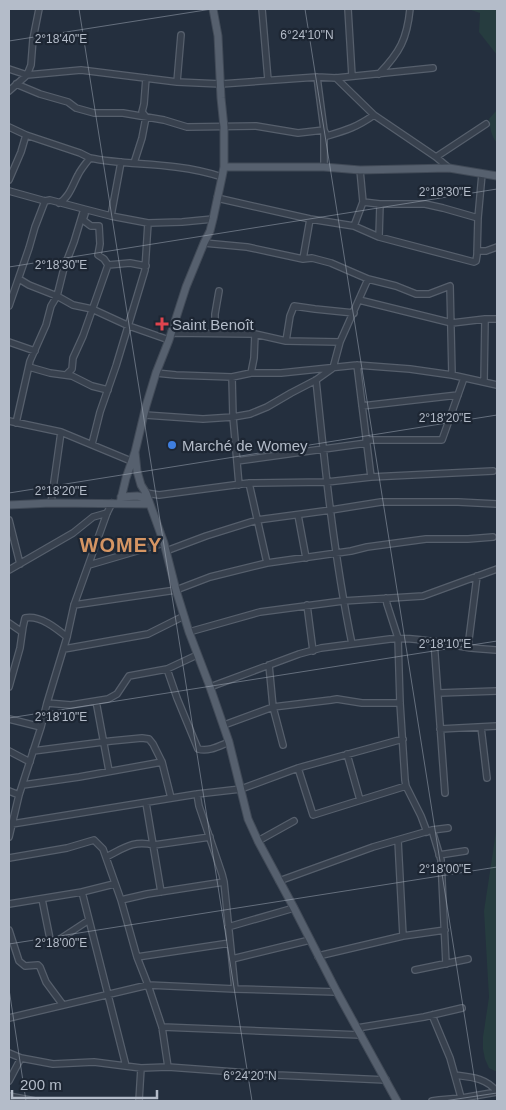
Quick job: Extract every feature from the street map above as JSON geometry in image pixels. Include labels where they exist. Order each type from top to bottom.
[{"type":"main road","points":[[118,501],[135,452],[156,373],[186,288],[210,231],[224,167],[224,127],[218,36],[212,9]]},
{"type":"main road","points":[[224,167],[324,167],[360,170],[450,168],[497,176]]},
{"type":"main road","points":[[135,452],[141,485],[164,543],[189,632],[224,725],[248,819],[337,992],[397,1101]]},
{"type":"main road","points":[[9,506],[118,501],[137,496],[147,498]]},
{"type":"street","points":[[9,90],[27,75],[31,65],[38,9]]},
{"type":"street","points":[[262,9],[268,80]]},
{"type":"street","points":[[348,9],[352,76]]},
{"type":"street","points":[[380,74],[393,60],[404,41],[410,9]]},
{"type":"street","points":[[177,82],[181,35]]},
{"type":"street","points":[[9,69],[27,75],[81,70],[177,82],[221,84],[317,77],[336,78],[433,68]]},
{"type":"street","points":[[317,77],[324,130],[324,167]]},
{"type":"street","points":[[134,163],[146,117],[142,112],[146,78]]},
{"type":"street","points":[[336,78],[374,115],[450,168]]},
{"type":"street","points":[[16,84],[40,94],[68,102],[76,108],[94,113],[123,113],[164,120],[187,127],[256,126],[298,133],[324,130]]},
{"type":"street","points":[[324,130],[327,136],[348,130],[374,115]]},
{"type":"street","points":[[436,157],[486,124]]},
{"type":"street","points":[[9,127],[90,158],[176,167],[222,176]]},
{"type":"street","points":[[9,180],[26,135]]},
{"type":"street","points":[[59,202],[63,201],[90,158]]},
{"type":"street","points":[[111,216],[121,162]]},
{"type":"street","points":[[354,226],[363,202],[360,170]]},
{"type":"street","points":[[217,198],[354,226],[379,238],[474,262],[477,251],[482,174]]},
{"type":"street","points":[[9,191],[45,201],[50,200],[111,216],[148,223],[213,219]]},
{"type":"street","points":[[9,306],[45,201]]},
{"type":"street","points":[[363,202],[425,204],[478,218]]},
{"type":"street","points":[[379,238],[380,204]]},
{"type":"street","points":[[86,209],[83,220],[91,226],[99,226],[100,244],[98,255],[108,265]]},
{"type":"street","points":[[16,423],[30,361],[46,325],[51,306],[58,296],[64,268],[86,209]]},
{"type":"street","points":[[303,259],[310,218]]},
{"type":"street","points":[[92,444],[98,418],[129,326],[146,266],[148,223]]},
{"type":"street","points":[[204,243],[247,247],[303,259],[312,258],[331,263],[368,279],[423,295],[450,286],[452,375]]},
{"type":"street","points":[[477,251],[486,251],[497,247]]},
{"type":"street","points":[[108,265],[130,263],[146,266]]},
{"type":"street","points":[[66,375],[72,369],[73,358],[83,336],[108,265]]},
{"type":"street","points":[[19,279],[29,285],[58,296],[73,305],[92,309],[129,326],[170,337],[215,333],[255,334],[286,341],[340,342]]},
{"type":"street","points":[[145,415],[203,419],[250,414],[267,407],[316,380],[333,368],[340,342],[368,279]]},
{"type":"street","points":[[215,333],[219,291]]},
{"type":"street","points":[[359,300],[452,323],[497,319]]},
{"type":"street","points":[[286,341],[290,316],[294,306],[354,312]]},
{"type":"street","points":[[484,382],[485,319]]},
{"type":"street","points":[[251,373],[255,334]]},
{"type":"street","points":[[9,342],[35,351]]},
{"type":"street","points":[[156,373],[232,377],[251,373],[280,373],[357,365],[410,369],[497,384]]},
{"type":"street","points":[[357,365],[370,477]]},
{"type":"street","points":[[29,367],[78,378],[92,386],[108,390]]},
{"type":"street","points":[[232,377],[233,417],[240,485]]},
{"type":"street","points":[[237,461],[366,441],[442,440],[464,378]]},
{"type":"street","points":[[316,380],[330,510],[343,601],[352,644]]},
{"type":"street","points":[[362,406],[458,395]]},
{"type":"street","points":[[9,421],[62,432],[131,461]]},
{"type":"street","points":[[51,503],[62,432]]},
{"type":"street","points":[[147,498],[249,483],[327,482],[370,477],[492,471]]},
{"type":"street","points":[[249,483],[267,563]]},
{"type":"street","points":[[9,837],[19,795],[64,649],[74,605],[107,514],[118,501]]},
{"type":"street","points":[[166,550],[257,520],[381,502],[497,504]]},
{"type":"street","points":[[9,570],[73,533],[93,516],[107,514]]},
{"type":"street","points":[[298,515],[306,558]]},
{"type":"street","points":[[9,520],[20,564]]},
{"type":"street","points":[[74,605],[176,590],[210,577],[267,563],[426,539],[494,537]]},
{"type":"street","points":[[88,565],[164,543]]},
{"type":"street","points":[[189,632],[260,612],[343,601],[423,596],[497,568]]},
{"type":"street","points":[[468,647],[477,576]]},
{"type":"street","points":[[386,598],[398,638],[400,703],[406,786],[429,831],[441,860],[446,964]]},
{"type":"street","points":[[307,605],[313,651]]},
{"type":"street","points":[[64,649],[148,634],[184,616]]},
{"type":"street","points":[[9,687],[26,618],[33,617],[57,629],[67,637]]},
{"type":"street","points":[[9,623],[22,632]]},
{"type":"street","points":[[210,687],[299,654],[398,638],[497,650]]},
{"type":"street","points":[[434,641],[444,793]]},
{"type":"street","points":[[47,703],[71,705],[108,699],[117,694],[129,676],[167,668],[197,655]]},
{"type":"street","points":[[269,665],[273,707],[283,744]]},
{"type":"street","points":[[167,668],[198,749],[209,750],[229,742]]},
{"type":"street","points":[[438,692],[497,691]]},
{"type":"street","points":[[224,725],[273,707],[337,700],[362,703],[400,703]]},
{"type":"street","points":[[96,701],[109,771]]},
{"type":"street","points":[[9,719],[41,727]]},
{"type":"street","points":[[440,729],[497,726]]},
{"type":"street","points":[[481,727],[487,778]]},
{"type":"street","points":[[33,752],[104,742],[148,739],[154,744],[162,762],[171,798]]},
{"type":"street","points":[[12,824],[197,794],[241,789],[298,768],[403,739]]},
{"type":"street","points":[[9,751],[30,762]]},
{"type":"street","points":[[347,754],[360,800]]},
{"type":"street","points":[[23,785],[162,762]]},
{"type":"street","points":[[298,768],[313,815],[406,786]]},
{"type":"street","points":[[9,791],[19,795]]},
{"type":"street","points":[[197,794],[199,806],[224,882],[234,989]]},
{"type":"street","points":[[146,803],[160,892]]},
{"type":"street","points":[[258,841],[294,821]]},
{"type":"street","points":[[279,881],[373,847],[429,831],[448,828]]},
{"type":"street","points":[[106,857],[126,846],[138,843],[154,845],[210,837]]},
{"type":"street","points":[[9,858],[67,848],[94,840],[103,849],[121,900],[137,957],[162,1027],[168,1067]]},
{"type":"street","points":[[398,840],[402,936]]},
{"type":"street","points":[[439,855],[465,851]]},
{"type":"street","points":[[121,900],[224,882]]},
{"type":"street","points":[[9,904],[82,892],[114,884]]},
{"type":"street","points":[[82,892],[126,1066]]},
{"type":"street","points":[[42,899],[52,941],[57,941],[89,920]]},
{"type":"street","points":[[228,927],[294,908]]},
{"type":"street","points":[[9,930],[19,961],[25,966],[38,965],[40,967],[46,982],[63,1005]]},
{"type":"street","points":[[318,956],[402,936],[445,930]]},
{"type":"street","points":[[232,959],[310,940]]},
{"type":"street","points":[[137,957],[230,943]]},
{"type":"street","points":[[415,970],[468,959]]},
{"type":"street","points":[[9,1018],[148,985],[337,992]]},
{"type":"street","points":[[162,1027],[359,1031],[462,1008]]},
{"type":"street","points":[[432,1015],[450,1058],[462,1100]]},
{"type":"street","points":[[9,1053],[21,1058],[53,1064],[94,1062],[141,1068],[168,1067],[386,1080]]},
{"type":"street","points":[[9,1081],[21,1058]]},
{"type":"street","points":[[139,1101],[141,1068]]},
{"type":"street","points":[[432,1101],[462,1100],[497,1092],[488,1082],[455,1075]]},
{"type":"street","points":[[9,1096],[35,1101]]},
{"type":"green space","points":[[468,9],[497,9],[497,55],[479,32],[480,13]]},
{"type":"green space","points":[[497,110],[497,143],[490,128],[489,119]]},
{"type":"green space","points":[[497,825],[497,1071],[495,1071],[489,1068],[483,1049],[489,997],[484,911]]},
{"type":"place","name":"Saint Benoît","points":[[162,324]]},
{"type":"place","name":"Marché de Womey","points":[[172,445]]},
{"type":"district","name":"WOMEY","points":[[121,545]]}]
